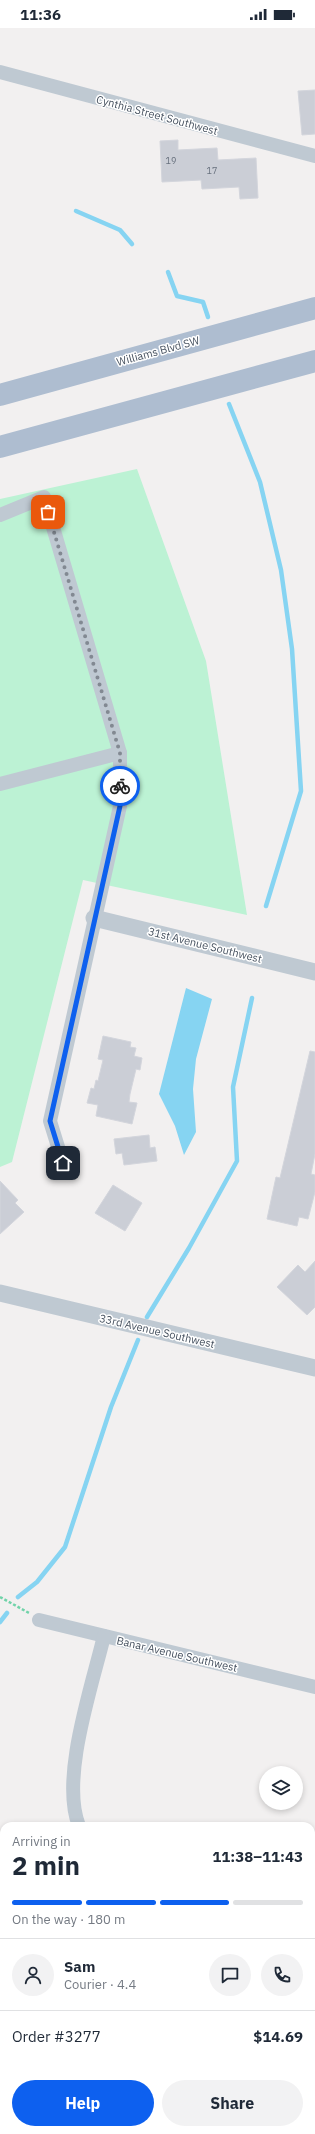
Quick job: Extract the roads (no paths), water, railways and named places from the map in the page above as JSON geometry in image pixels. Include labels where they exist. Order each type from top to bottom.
[{"type":"main road","name":"Williams Blvd SW","points":[[0,395],[315,308]]},
{"type":"main road","points":[[0,447],[315,361]]},
{"type":"street","name":"Cynthia Street Southwest","points":[[0,72],[315,156]]},
{"type":"street","points":[[0,515],[44,497],[120,753],[120,806],[50,1121],[63,1163]]},
{"type":"street","points":[[0,784],[120,753]]},
{"type":"street","name":"31st Avenue Southwest","points":[[94,918],[315,972]]},
{"type":"street","name":"33rd Avenue Southwest","points":[[0,1293],[315,1368]]},
{"type":"street","name":"Banar Avenue Southwest","points":[[39,1620],[315,1687]]},
{"type":"street","points":[[78,1822],[75,1815],[73,1764],[104,1636]]},
{"type":"water","points":[[186,988],[212,999],[196,1059],[193,1089],[196,1132],[184,1155],[175,1126],[159,1094]]},
{"type":"waterway","points":[[76,211],[120,230],[132,244]]},
{"type":"waterway","points":[[168,272],[177,296],[203,302],[208,317]]},
{"type":"waterway","points":[[229,404],[260,482],[281,570],[292,649],[301,791],[266,906]]},
{"type":"waterway","points":[[147,1317],[189,1248],[237,1161],[233,1087],[252,998]]},
{"type":"waterway","points":[[18,1597],[37,1582],[65,1547],[111,1407],[138,1340]]},
{"type":"waterway","points":[[0,1622],[7,1613]]}]
